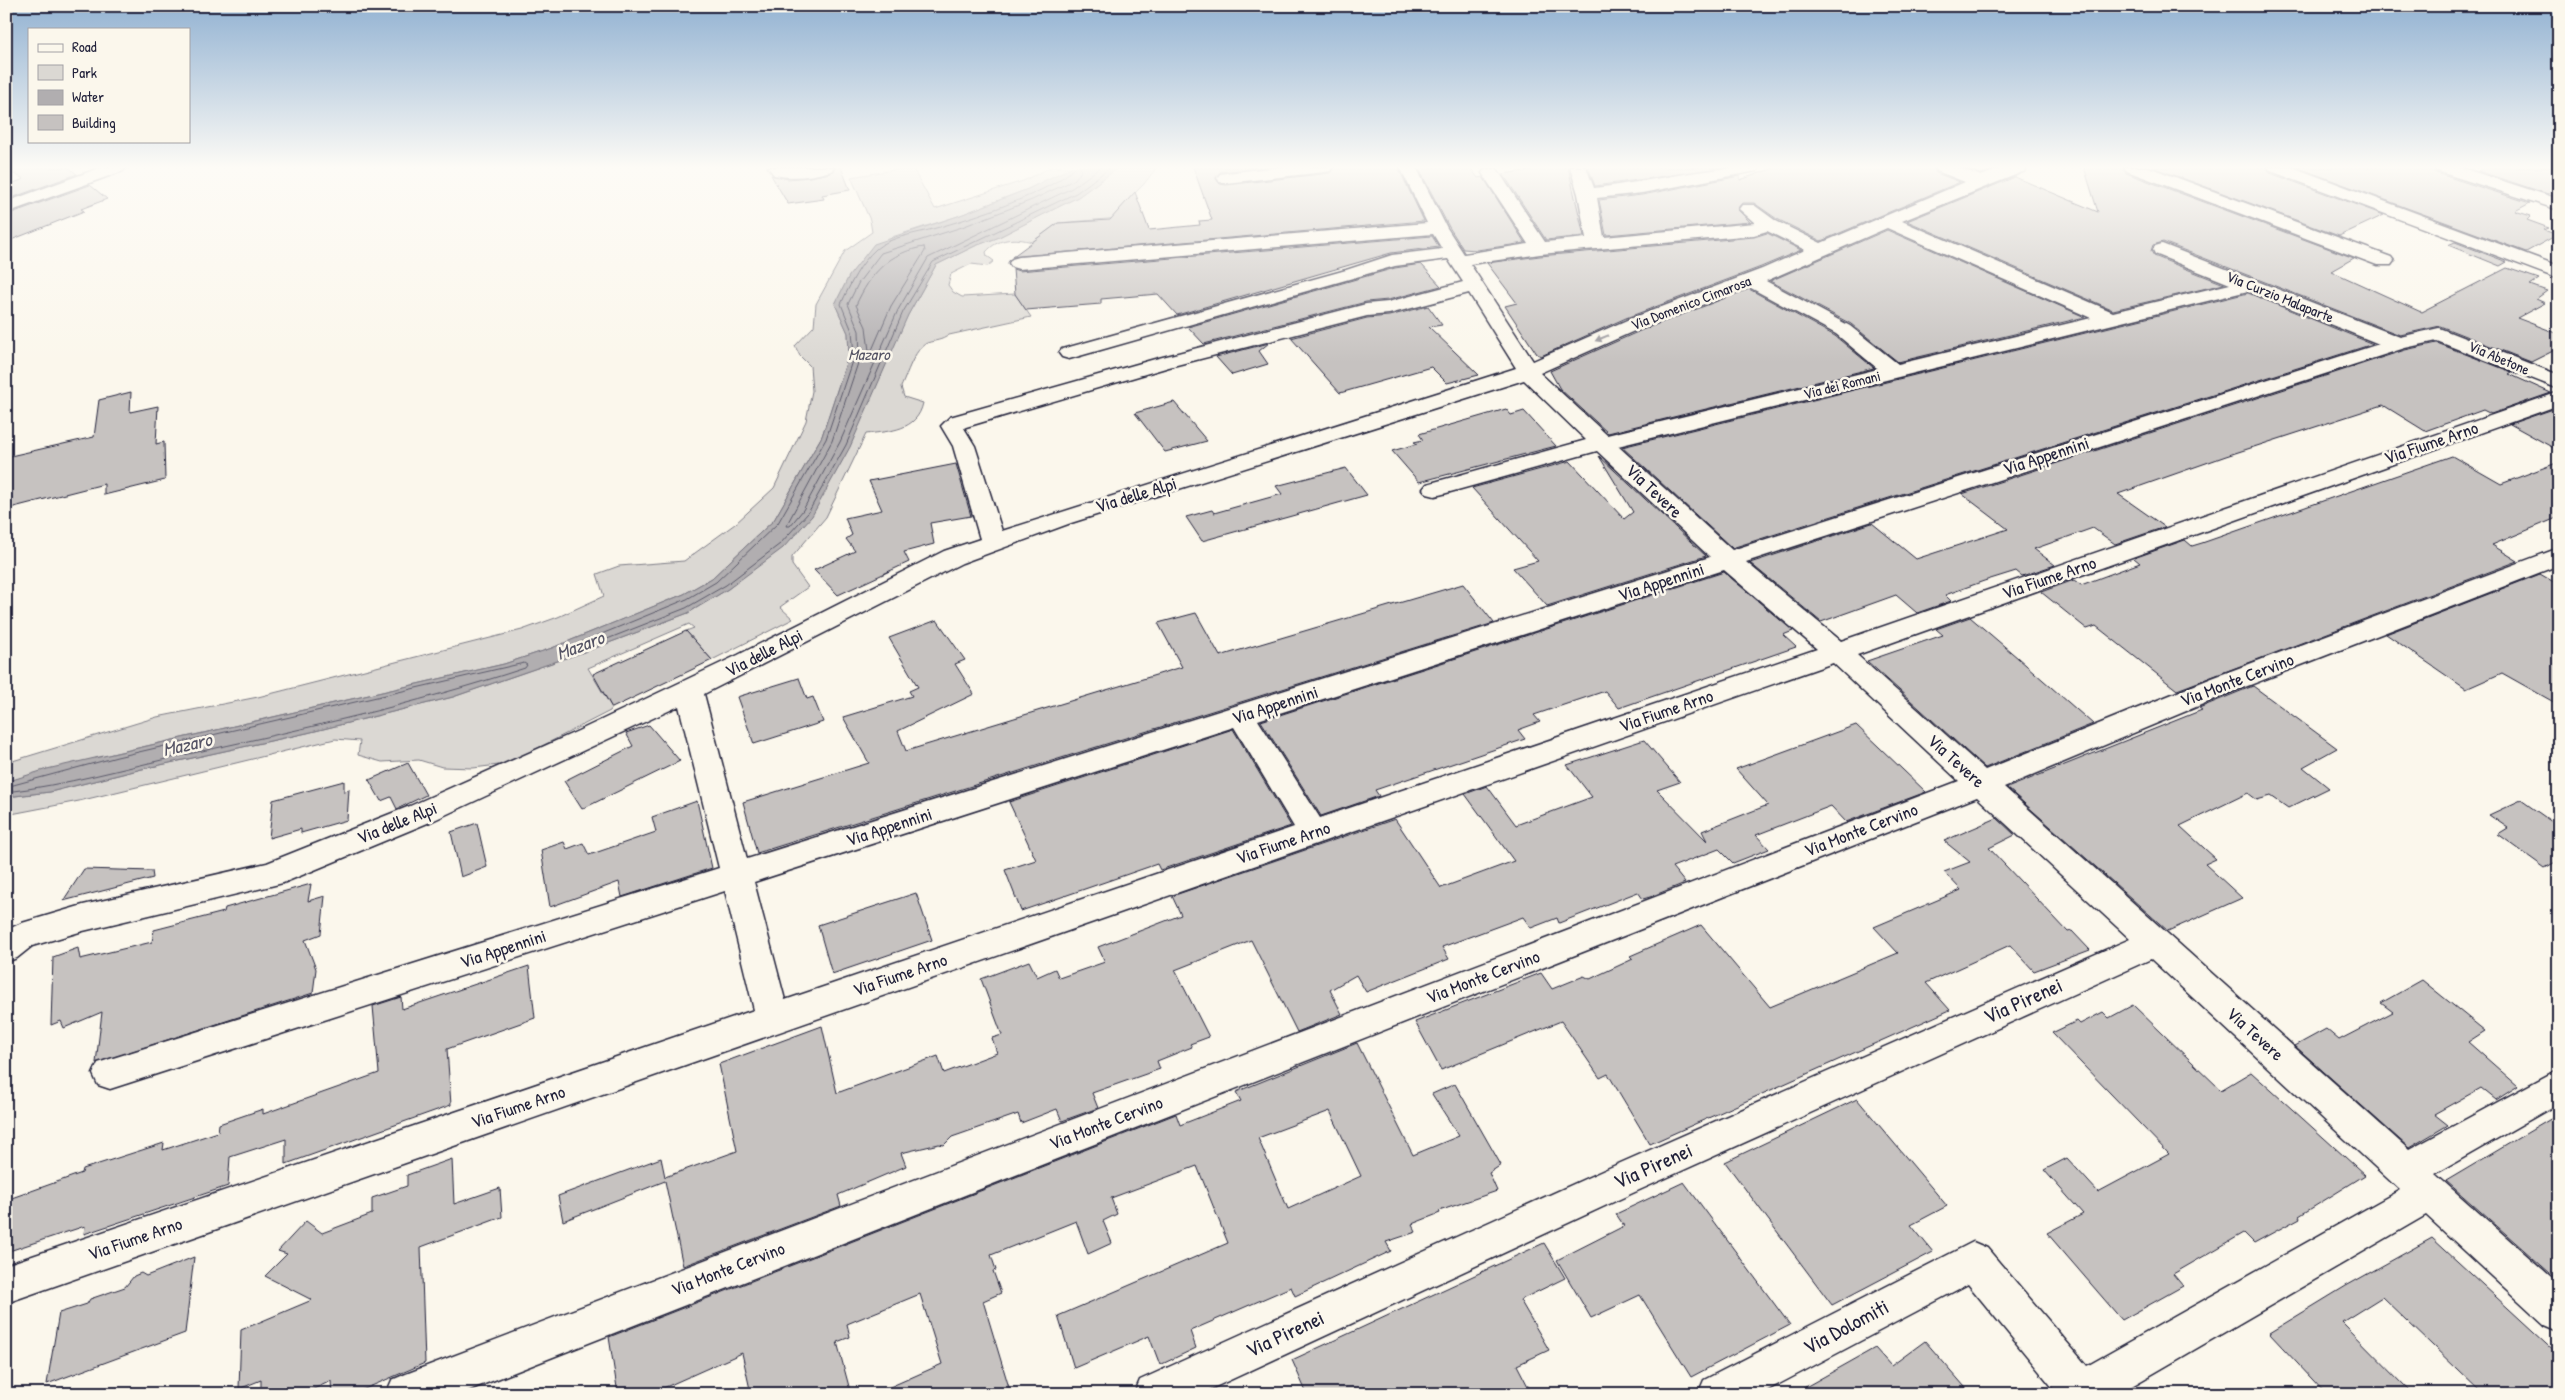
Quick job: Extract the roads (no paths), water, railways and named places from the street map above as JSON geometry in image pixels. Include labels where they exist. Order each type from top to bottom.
[{"type":"street","points":[[1019,263],[1386,232]]},
{"type":"street","name":"Via Tevere","points":[[1441,232],[1530,370],[1535,381],[1728,560],[1837,652],[2559,1311]]},
{"type":"street","points":[[1530,232],[1540,248]]},
{"type":"street","points":[[1594,232],[1596,243]]},
{"type":"street","points":[[1069,353],[1353,274],[1392,261],[1716,232]]},
{"type":"street","points":[[1784,232],[1820,250]]},
{"type":"street","name":"Via Domenico Cimarosa","points":[[1530,370],[1634,324],[1750,280],[1861,232]]},
{"type":"street","points":[[1913,232],[2111,319]]},
{"type":"street","points":[[2309,232],[2384,260]]},
{"type":"street","points":[[2451,232],[2559,273]]},
{"type":"street","name":"Via Curzio Malaparte","points":[[2162,250],[2398,344]]},
{"type":"street","points":[[1750,280],[1843,330],[1894,372]]},
{"type":"street","points":[[993,543],[964,446],[952,426],[958,422],[1162,363],[1366,310],[1389,308],[1475,285]]},
{"type":"street","name":"Via dei Romani","points":[[1435,489],[1602,443],[2249,285]]},
{"type":"street","name":"Via Appennini","points":[[110,1074],[1728,560],[2398,344],[2439,334]]},
{"type":"street","name":"Via Abetone","points":[[2439,334],[2559,383]]},
{"type":"street","name":"Via delle Alpi","points":[[6,949],[22,936],[82,918],[272,874],[420,814],[689,690],[953,557],[1530,370]]},
{"type":"street","name":"Via Fiume Arno","points":[[6,1284],[1837,652],[2559,398]]},
{"type":"street","name":"Via Monte Cervino","points":[[406,1394],[1981,784],[2222,685],[2559,556]]},
{"type":"street","points":[[689,690],[773,1020]]},
{"type":"street","points":[[1241,715],[1313,833]]},
{"type":"street","name":"Via Pirenei","points":[[1154,1394],[1622,1180],[2155,943]]},
{"type":"street","points":[[2084,1393],[2418,1182],[2559,1085]]},
{"type":"street","name":"Via Dolomiti","points":[[1718,1394],[1974,1261],[2084,1393]]},
{"type":"water","name":"Mazaro","points":[[909,232],[1008,232],[936,265],[908,315],[850,447],[812,516],[783,548],[728,589],[688,613],[598,647],[453,697],[307,733],[142,769],[50,792],[6,797],[6,782],[47,769],[504,664],[552,648],[684,594],[712,578],[774,520],[822,436],[849,354],[848,333],[835,304],[849,276],[874,244]]}]
